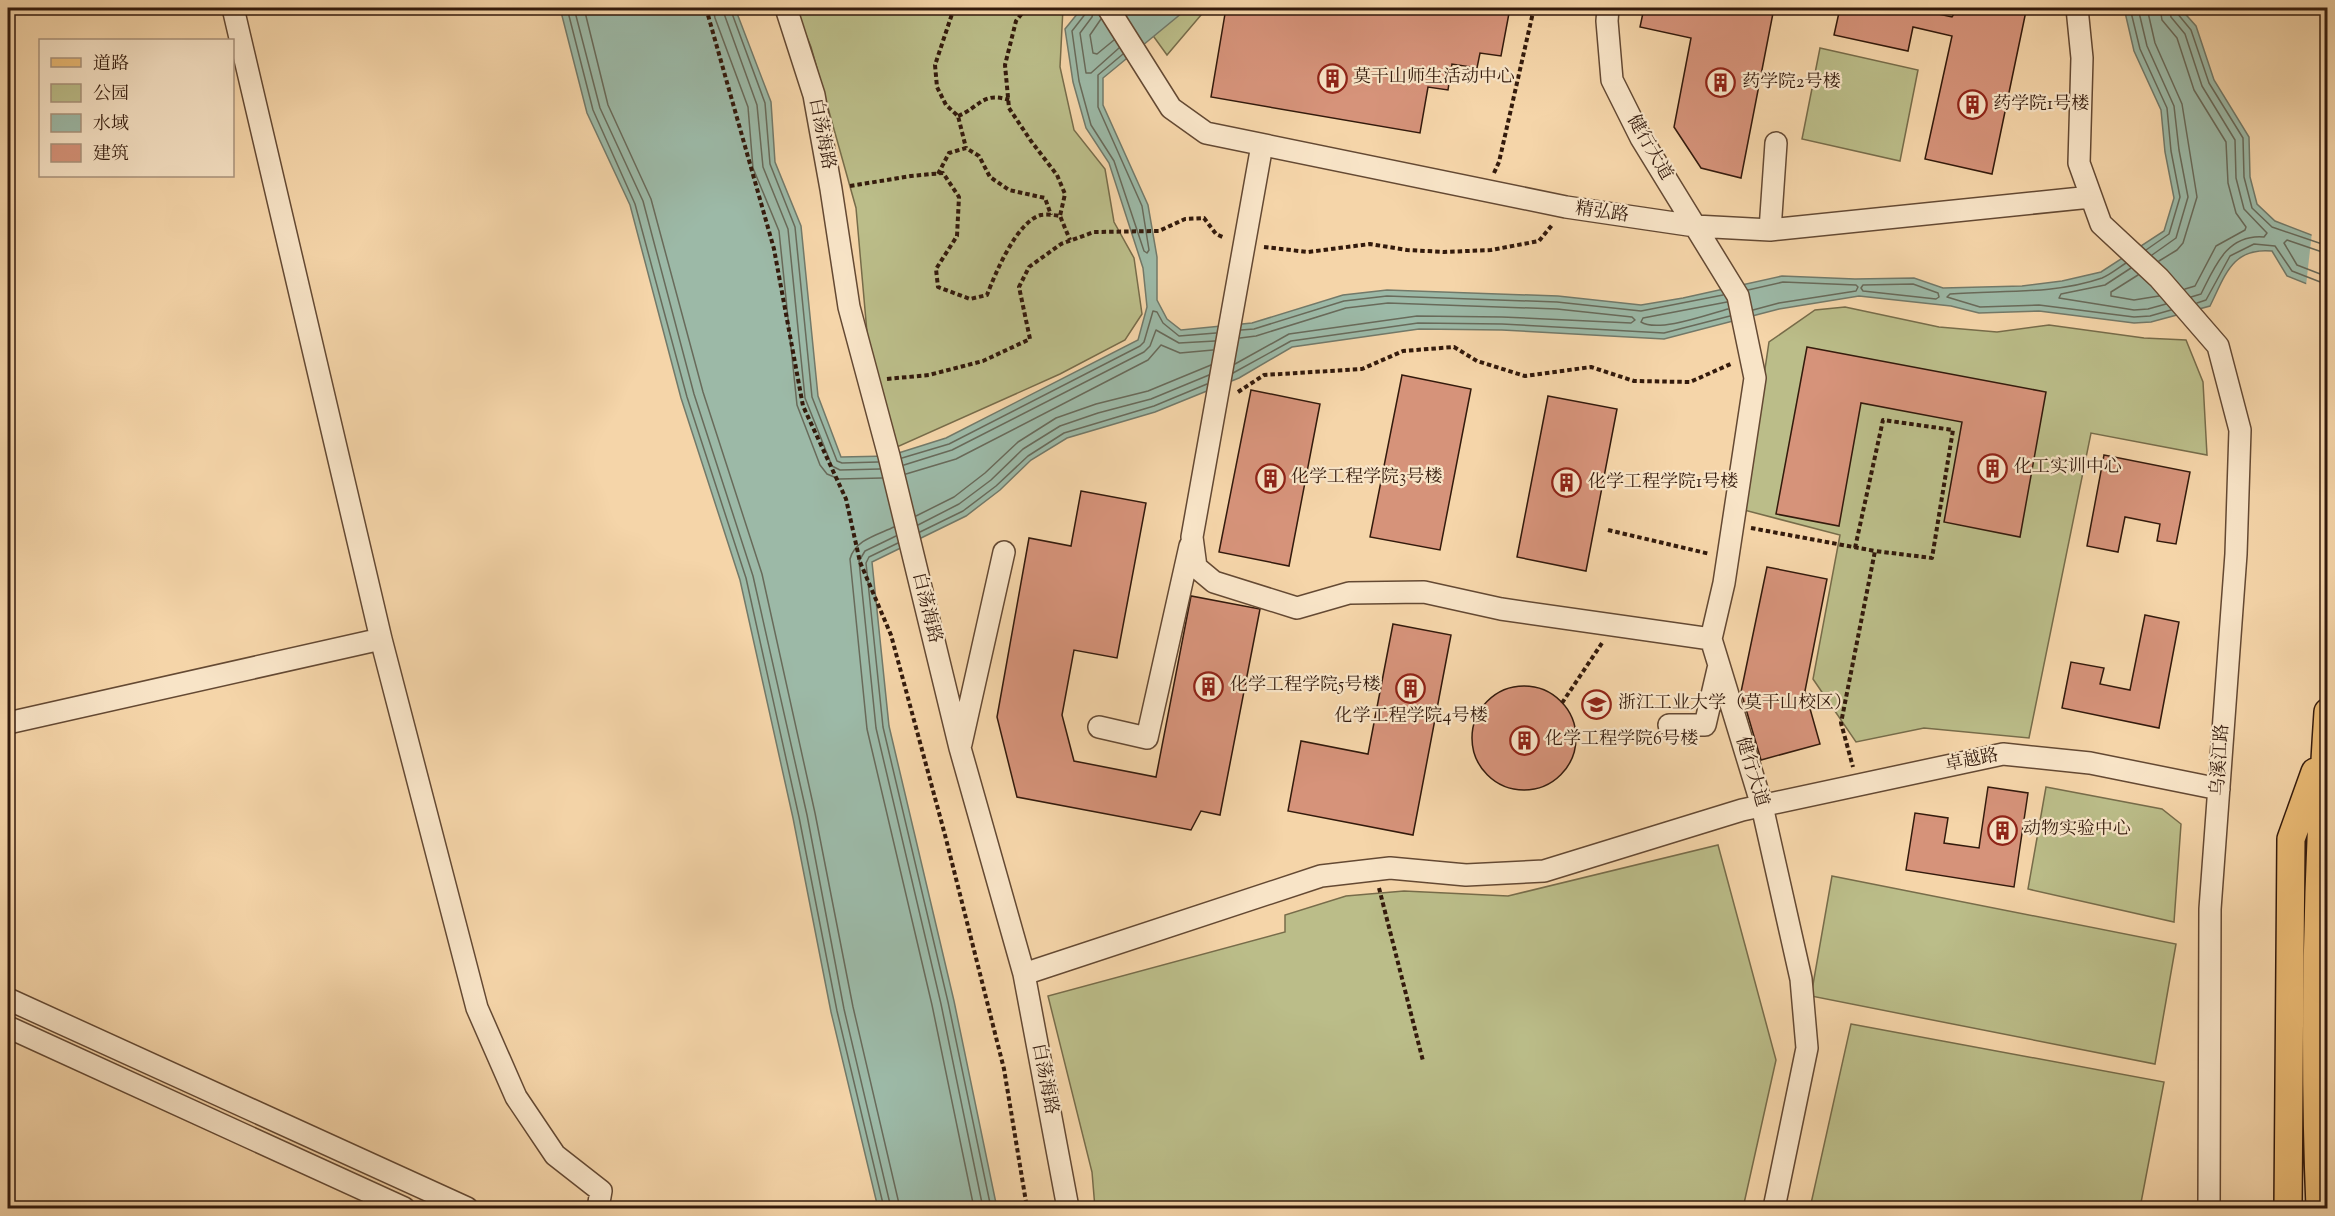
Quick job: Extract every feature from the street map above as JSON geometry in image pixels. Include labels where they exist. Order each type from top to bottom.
[{"type":"main road","points":[[2320,1209],[2316,1108],[2320,827],[2328,712]]},
{"type":"main road","points":[[2288,1209],[2290,839],[2326,743]]},
{"type":"street","points":[[233,8],[381,639],[477,1008],[516,1097],[555,1155],[601,1191],[598,1209]]},
{"type":"street","name":"白荡海路","points":[[786,8],[814,95],[849,307],[960,748],[1024,974],[1068,1209]]},
{"type":"street","name":"精弘路","points":[[1108,8],[1171,108],[1206,133],[1566,207],[1695,226],[1770,230],[2091,197]]},
{"type":"street","name":"健行大道","points":[[1608,8],[1606,21],[1612,80],[1641,138],[1738,296],[1755,378],[1728,558],[1711,639],[1718,669],[1762,806],[1801,979],[1807,1048],[1774,1209]]},
{"type":"street","name":"乌溪江路","points":[[2077,8],[2082,58],[2079,163],[2101,224],[2159,278],[2218,346],[2240,430],[2236,554],[2210,909],[2210,1209]]},
{"type":"street","points":[[1770,230],[1776,143]]},
{"type":"street","points":[[1099,727],[1147,738],[1192,537],[1262,145]]},
{"type":"street","points":[[1192,537],[1196,567],[1214,582],[1297,608],[1349,593],[1424,592],[1501,609],[1711,639]]},
{"type":"street","points":[[960,748],[1005,552]]},
{"type":"street","points":[[8,723],[381,639]]},
{"type":"street","points":[[1669,725],[1705,725],[1718,669]]},
{"type":"street","name":"卓越路","points":[[1024,974],[1321,876],[1390,868],[1466,875],[1544,871],[1742,810],[2003,754],[2090,763],[2219,789]]},
{"type":"street","points":[[8,999],[467,1209]]},
{"type":"street","points":[[8,1027],[404,1209]]},
{"type":"path","points":[[706,8],[774,249],[803,406],[846,499],[860,562],[891,635],[945,835],[1004,1069],[1027,1209]]},
{"type":"path","points":[[954,8],[935,64],[937,87],[946,105],[958,116],[966,148],[979,156],[990,177],[1009,190],[1045,198],[1051,215]]},
{"type":"path","points":[[1026,8],[1016,21],[1005,65],[1009,108],[1057,175],[1065,194],[1060,216],[1070,240]]},
{"type":"path","points":[[1484,191],[1499,162],[1533,8]]},
{"type":"path","points":[[958,116],[968,112],[979,101],[996,96],[1009,100]]},
{"type":"path","points":[[938,174],[950,153],[966,148]]},
{"type":"path","points":[[831,189],[910,176],[943,174],[959,197],[957,236],[936,268],[938,287],[970,299],[987,295],[997,270],[1022,228],[1040,215],[1060,216]]},
{"type":"path","points":[[870,384],[891,378],[929,375],[983,361],[1030,339],[1019,287],[1029,267],[1061,244],[1094,232],[1159,231],[1185,219],[1204,218],[1216,234],[1244,245],[1308,252],[1370,244],[1407,250],[1444,252],[1491,250],[1539,241],[1566,207]]},
{"type":"path","points":[[1215,409],[1264,375],[1362,369],[1403,351],[1454,347],[1477,361],[1525,376],[1591,367],[1634,381],[1690,382],[1748,346]]},
{"type":"path","points":[[1733,525],[1855,548],[1932,558],[1953,430],[1883,420],[1855,548]]},
{"type":"path","points":[[1608,530],[1728,558]]},
{"type":"path","points":[[1858,785],[1841,723],[1875,551]]},
{"type":"path","points":[[1562,703],[1614,625]]},
{"type":"path","points":[[1375,870],[1423,1061]]},
{"type":"green space","points":[[795,8],[1063,8],[1060,67],[1074,130],[1105,169],[1114,222],[1134,258],[1142,314],[1125,340],[1060,374],[897,447],[869,355],[856,208],[811,47]]},
{"type":"green space","points":[[1133,8],[1207,8],[1167,55]]},
{"type":"green space","points":[[1820,48],[1918,70],[1900,161],[1802,139]]},
{"type":"green space","points":[[1845,307],[1939,327],[1997,332],[2049,325],[2144,338],[2186,340],[2203,382],[2207,455],[2091,433],[2029,738],[1924,728],[1856,742],[1813,679],[1840,535],[1744,510],[1769,342],[1815,310]]},
{"type":"green space","points":[[2046,787],[2162,809],[2181,824],[2174,922],[2028,889]]},
{"type":"green space","points":[[1718,845],[1776,1060],[1743,1208],[1095,1208],[1092,1172],[1048,996],[1285,932],[1285,915],[1346,896],[1404,891],[1508,896]]},
{"type":"green space","points":[[1832,876],[2176,944],[2155,1064],[1811,996]]},
{"type":"green space","points":[[1851,1024],[2164,1082],[2140,1208],[1810,1208]]},
{"type":"water","points":[[560,8],[735,8],[771,102],[775,162],[801,226],[818,396],[841,457],[889,456],[946,438],[1138,340],[1147,307],[1143,268],[1109,163],[1086,128],[1073,82],[1065,29],[1082,8],[1188,8],[1103,78],[1103,105],[1148,205],[1157,257],[1157,300],[1167,319],[1181,330],[1252,323],[1343,295],[1387,290],[1558,296],[1641,305],[1782,276],[1855,279],[1914,278],[1943,288],[2022,286],[2062,281],[2101,272],[2164,231],[2174,198],[2165,152],[2161,110],[2134,51],[2124,8],[2180,8],[2196,26],[2214,80],[2249,137],[2250,177],[2257,204],[2275,221],[2327,241],[2327,292],[2287,276],[2272,251],[2258,251],[2239,259],[2232,266],[2210,306],[2151,322],[2134,323],[2039,311],[1979,313],[1951,306],[1859,296],[1779,309],[1664,339],[1502,330],[1419,329],[1292,347],[1239,378],[1155,412],[1067,438],[1031,460],[1000,490],[966,516],[872,562],[889,726],[954,1001],[997,1208],[878,1208],[831,1012],[793,818],[740,580],[681,398],[630,205],[587,113]]},
{"type":"pier","points":[[2312,232],[2328,238],[2328,295],[2306,286]]},
{"type":"building","name":"莫干山师生活动中心","points":[[1226,8],[1510,8],[1501,56],[1480,53],[1477,68],[1452,64],[1448,90],[1428,87],[1420,133],[1211,97]]},
{"type":"building","name":"药学院2号楼","points":[[1644,8],[1774,8],[1741,178],[1701,168],[1674,127],[1691,38],[1640,27]]},
{"type":"building","name":"药学院1号楼","points":[[1840,8],[1919,8],[1919,10],[1952,17],[1958,8],[2009,8],[2026,11],[1992,174],[1925,159],[1952,36],[1913,27],[1908,51],[1834,35]]},
{"type":"building","name":"化工实训中心","points":[[1807,347],[2046,392],[2020,537],[1944,522],[1962,422],[1861,403],[1839,526],[1776,514]]},
{"type":"building","points":[[1402,375],[1471,389],[1440,550],[1370,537]]},
{"type":"building","name":"化学工程学院3号楼","points":[[1251,390],[1320,404],[1289,566],[1219,552]]},
{"type":"building","name":"化学工程学院1号楼","points":[[1548,396],[1617,409],[1586,571],[1517,557]]},
{"type":"building","points":[[2104,455],[2190,472],[2176,544],[2157,541],[2160,524],[2125,517],[2118,552],[2087,546]]},
{"type":"building","name":"化学工程学院5号楼","points":[[1081,491],[1146,503],[1117,658],[1074,650],[1062,715],[1074,761],[1156,777],[1191,596],[1260,609],[1220,815],[1201,811],[1191,830],[1017,797],[997,717],[1029,538],[1071,546]]},
{"type":"building","points":[[1767,567],[1827,579],[1805,691],[1820,744],[1761,760],[1741,692]]},
{"type":"building","points":[[2145,615],[2179,622],[2159,728],[2062,708],[2071,662],[2104,668],[2100,684],[2130,690]]},
{"type":"building","name":"化学工程学院4号楼","points":[[1393,624],[1451,635],[1413,835],[1288,811],[1301,741],[1368,754]]},
{"type":"building","name":"化学工程学院6号楼","points":[[1524,686],[1544,690],[1561,701],[1572,718],[1576,738],[1572,758],[1561,775],[1544,786],[1524,790],[1504,786],[1487,775],[1476,758],[1472,738],[1476,718],[1487,701],[1504,690]]},
{"type":"building","name":"动物实验中心","points":[[1988,787],[2028,793],[2014,887],[1906,870],[1915,813],[1948,818],[1944,843],[1979,848]]},
{"type":"place","name":"莫干山师生活动中心","points":[[1332,78]]},
{"type":"place","name":"药学院2号楼","points":[[1721,83]]},
{"type":"place","name":"药学院1号楼","points":[[1972,105]]},
{"type":"place","name":"化工实训中心","points":[[1993,468]]},
{"type":"place","name":"化学工程学院3号楼","points":[[1270,478]]},
{"type":"place","name":"化学工程学院1号楼","points":[[1567,483]]},
{"type":"place","name":"化学工程学院5号楼","points":[[1209,686]]},
{"type":"place","name":"化学工程学院4号楼","points":[[1411,688]]},
{"type":"place","name":"浙江工业大学（莫干山校区）","points":[[1597,704]]},
{"type":"place","name":"化学工程学院6号楼","points":[[1524,740]]},
{"type":"place","name":"动物实验中心","points":[[2002,830]]}]
